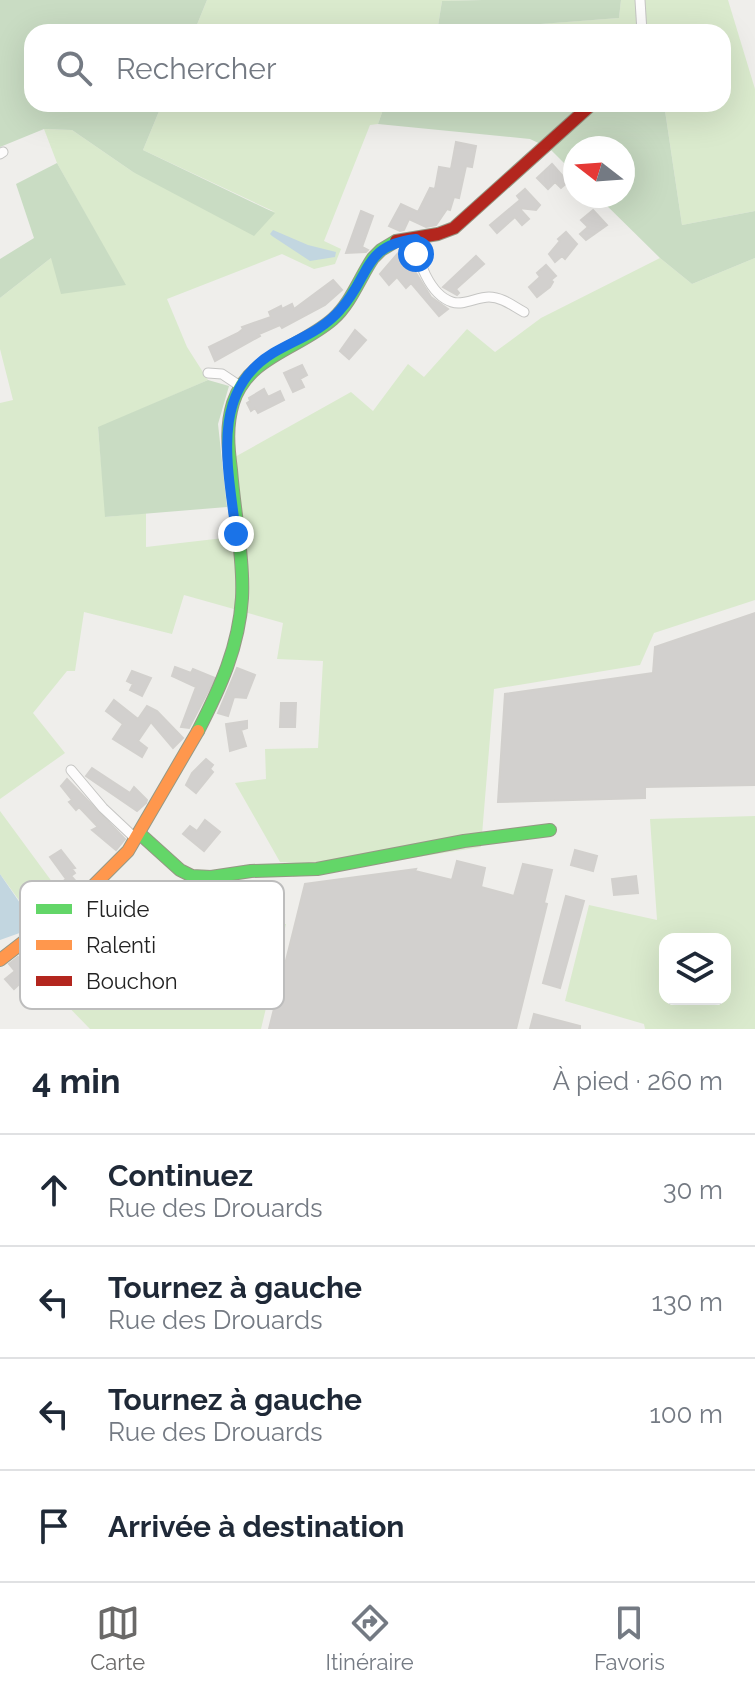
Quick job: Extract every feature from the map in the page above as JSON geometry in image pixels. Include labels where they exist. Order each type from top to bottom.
[{"type":"street","points":[[640,0],[642,24]]},
{"type":"street","points":[[99,881],[138,836],[225,678],[239,628],[242,595],[227,431],[232,405],[240,386],[261,362],[316,331],[334,317],[352,295],[370,262],[383,248],[398,241],[439,236],[454,228],[583,112]]},
{"type":"street","points":[[416,239],[416,254],[425,274],[444,298],[455,304],[488,297],[500,299],[524,312]]},
{"type":"street","points":[[208,373],[222,374],[240,386]]},
{"type":"street","points":[[71,770],[103,808],[180,870],[192,876],[317,869],[464,841],[550,830]]},
{"type":"street","points":[[0,960],[20,945]]},
{"type":"green space","points":[[0,0],[207,0],[197,24],[24,24],[24,112],[159,112],[143,150],[275,213],[254,236],[133,172],[72,130],[44,129],[0,147]]},
{"type":"green space","points":[[207,0],[482,0],[442,1],[438,24],[197,24]]},
{"type":"green space","points":[[621,0],[728,0],[755,89],[755,211],[682,225],[665,112],[731,112],[731,24],[539,24],[619,18]]},
{"type":"green space","points":[[621,0],[619,18],[541,24],[438,24],[442,1]]},
{"type":"green space","points":[[159,112],[382,112],[378,124],[370,125],[324,241],[341,249],[335,264],[314,269],[282,254],[167,299],[187,347],[208,380],[98,428],[106,517],[146,513],[146,547],[241,536],[233,458],[351,392],[373,411],[408,364],[424,377],[467,329],[495,352],[541,318],[660,258],[692,284],[755,258],[755,600],[654,633],[640,665],[494,689],[481,847],[293,877],[296,863],[280,862],[235,783],[266,779],[265,749],[318,748],[323,661],[277,659],[283,623],[184,595],[172,634],[84,612],[75,671],[67,671],[33,713],[65,753],[0,799],[0,403],[13,400],[0,349],[0,298],[51,258],[125,285],[57,163],[44,129],[72,130],[133,172],[275,212],[143,150]]},
{"type":"green space","points":[[382,112],[665,112],[682,225],[755,211],[755,258],[692,284],[660,258],[609,208],[635,208],[635,136],[563,136],[563,162],[549,148],[530,139],[378,124]]},
{"type":"green space","points":[[57,163],[126,285],[61,294],[51,258],[0,298],[0,259],[34,238],[16,184]]},
{"type":"green space","points":[[208,380],[229,386],[218,424],[227,507],[105,517],[98,427]]},
{"type":"green space","points":[[0,811],[51,881],[20,881],[20,902],[0,874]]},
{"type":"green space","points":[[755,816],[755,1029],[645,1029],[644,1024],[565,1001],[589,905],[657,920],[650,819]]},
{"type":"green space","points":[[71,1009],[266,1009],[261,1029],[90,1029]]},
{"type":"water","points":[[273,230],[308,245],[336,252],[335,257],[310,261],[272,236]]},
{"type":"water","points":[[0,874],[20,903],[20,933],[0,940]]},
{"type":"building","points":[[456,142],[476,146],[472,167],[466,166],[459,198],[454,197],[450,210],[447,209],[436,225],[426,227],[409,219],[404,230],[389,226],[401,204],[418,212],[430,188],[435,189],[439,167],[451,169]]},
{"type":"building","points":[[552,164],[563,176],[563,186],[561,188],[555,182],[548,189],[537,178]]},
{"type":"building","points":[[525,189],[540,205],[536,210],[519,208],[529,219],[522,225],[515,217],[497,233],[490,225],[520,200],[517,196]]},
{"type":"building","points":[[593,210],[607,225],[586,240],[580,234],[588,227],[581,220]]},
{"type":"building","points":[[361,211],[373,216],[362,247],[368,250],[346,253]]},
{"type":"building","points":[[566,232],[577,244],[565,259],[562,256],[555,262],[549,254]]},
{"type":"building","points":[[399,252],[431,297],[448,309],[439,316],[411,283],[406,288],[397,277],[389,285],[380,274]]},
{"type":"building","points":[[476,256],[484,264],[456,289],[457,295],[443,287]]},
{"type":"building","points":[[546,265],[556,276],[551,280],[550,287],[537,297],[529,287],[540,277],[537,273]]},
{"type":"building","points":[[333,280],[342,290],[325,305],[282,328],[280,325],[259,334],[215,361],[209,347],[238,333],[242,327],[271,317],[269,312],[281,306],[282,309],[292,304],[294,309]]},
{"type":"building","points":[[355,330],[366,340],[349,359],[340,351]]},
{"type":"building","points":[[302,365],[307,375],[300,379],[304,387],[293,392],[284,373]]},
{"type":"building","points":[[264,389],[268,397],[280,391],[284,400],[258,413],[255,408],[251,411],[247,403],[249,398]]},
{"type":"building","points":[[755,613],[755,785],[645,787],[645,798],[498,802],[505,694],[653,673],[655,647]]},
{"type":"building","points":[[175,667],[191,673],[193,669],[215,678],[189,728],[181,727],[196,687],[172,676]]},
{"type":"building","points":[[237,668],[255,675],[246,698],[234,697],[228,716],[218,713]]},
{"type":"building","points":[[132,671],[151,678],[142,696],[130,690],[133,684],[127,681]]},
{"type":"building","points":[[114,700],[138,719],[147,706],[157,711],[183,738],[173,748],[151,722],[138,741],[147,748],[142,757],[113,739],[123,724],[106,711]]},
{"type":"building","points":[[281,703],[296,703],[295,727],[280,727]]},
{"type":"building","points":[[247,721],[247,728],[241,730],[246,746],[230,751],[226,724]]},
{"type":"building","points":[[206,759],[213,765],[210,769],[213,772],[196,793],[186,785],[192,773]]},
{"type":"building","points":[[92,768],[130,793],[134,787],[147,800],[146,803],[137,811],[86,776]]},
{"type":"building","points":[[67,779],[125,839],[116,850],[92,830],[98,827],[79,807],[76,810],[69,802],[72,800],[61,786]]},
{"type":"building","points":[[205,820],[220,832],[204,851],[183,834],[190,826],[197,831]]},
{"type":"building","points":[[61,850],[75,868],[71,876],[76,881],[64,881],[66,879],[50,857]]},
{"type":"building","points":[[575,850],[597,856],[593,871],[571,865]]},
{"type":"building","points":[[457,861],[485,868],[481,887],[514,896],[523,864],[552,870],[544,903],[547,904],[516,1029],[269,1029],[274,1009],[284,1009],[284,969],[305,884],[416,869],[452,880]]},
{"type":"building","points":[[636,876],[638,893],[614,895],[612,879]]},
{"type":"building","points":[[566,896],[584,901],[560,988],[543,983]]},
{"type":"building","points":[[18,957],[20,959],[20,983],[14,989],[5,979],[15,971],[9,964]]},
{"type":"building","points":[[534,1014],[580,1026],[580,1029],[530,1029]]},
{"type":"traffic: fast","points":[[198,731],[227,667],[237,633],[242,598],[242,567],[228,445],[233,403],[250,374],[333,319],[350,298],[373,258],[396,241]]},
{"type":"traffic: fast","points":[[139,833],[180,870],[192,876],[211,877],[251,871],[317,869],[464,841],[550,830]]},
{"type":"traffic: slow","points":[[98,881],[128,851],[198,731]]},
{"type":"traffic: slow","points":[[0,960],[20,945]]},
{"type":"traffic: jam","points":[[396,241],[454,228],[583,112]]},
{"type":"route","points":[[236,534],[227,431],[232,405],[245,378],[274,353],[316,331],[334,317],[352,295],[370,262],[383,248],[398,241],[416,239],[416,254]]}]
